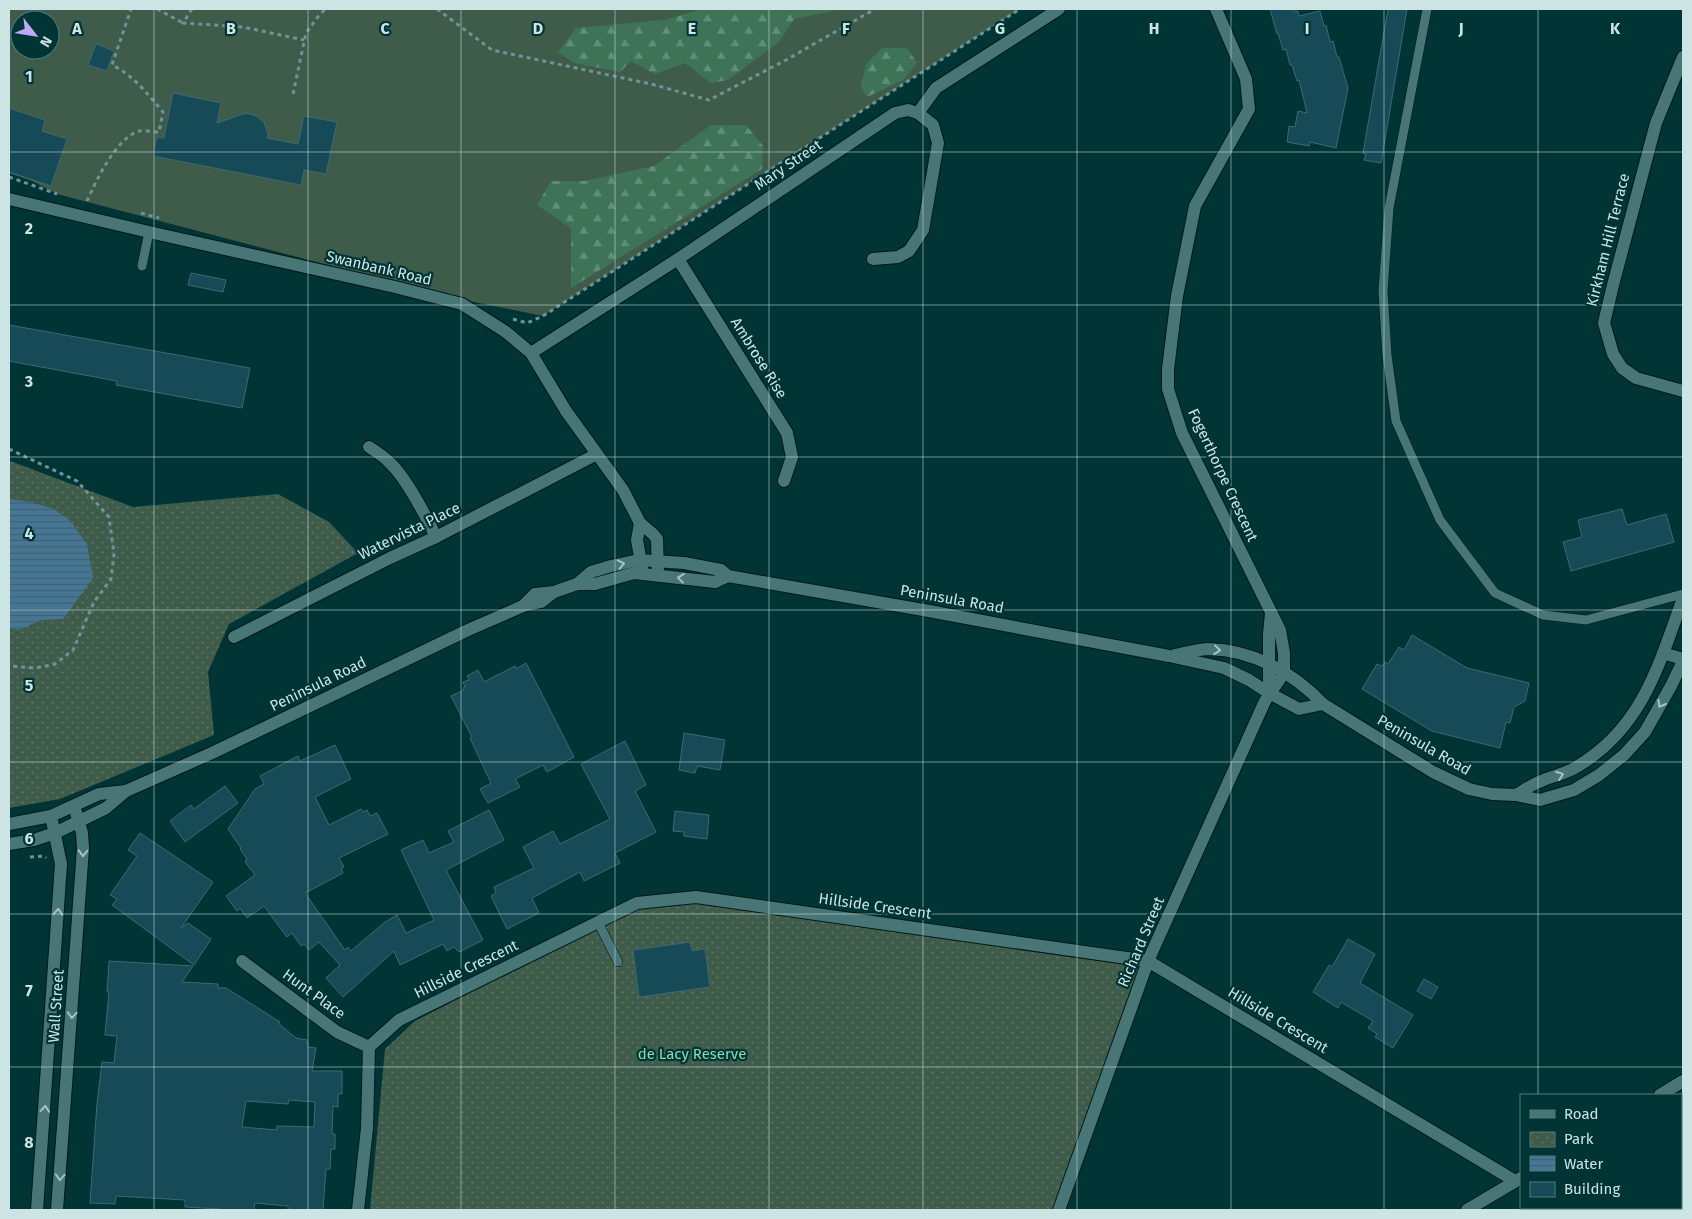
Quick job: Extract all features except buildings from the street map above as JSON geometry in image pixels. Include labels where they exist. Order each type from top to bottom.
[{"type":"street","points":[[873,260],[898,257],[909,251],[923,230],[938,143],[933,125],[918,113],[936,88],[1059,9]]},
{"type":"street","name":"Fogerthorpe Crescent","points":[[1216,9],[1246,79],[1249,109],[1195,206],[1177,296],[1168,370],[1168,389],[1182,433],[1280,630],[1284,653],[1284,673]]},
{"type":"street","name":"Kirkham Hill Terrace","points":[[1683,57],[1656,122],[1604,324],[1613,354],[1622,368],[1636,378],[1683,391]]},
{"type":"street","name":"Mary Street","points":[[530,352],[678,259],[895,113],[908,110],[918,113]]},
{"type":"street","name":"Swanbank Road","points":[[9,199],[462,304],[506,332],[530,352],[566,411],[622,490],[640,523],[654,534],[657,539],[658,575]]},
{"type":"street","name":"Ambrose Rise","points":[[678,259],[786,433],[792,457],[784,481]]},
{"type":"street","points":[[369,447],[392,464],[400,474],[436,537]]},
{"type":"street","name":"Watervista Place","points":[[234,636],[436,537],[597,454]]},
{"type":"street","points":[[640,523],[637,540],[639,560],[643,574]]},
{"type":"street","name":"Peninsula Road","points":[[578,584],[590,572],[639,560],[721,570],[728,576],[929,611],[1224,668],[1249,680],[1298,709],[1323,704]]},
{"type":"street","name":"Peninsula Road","points":[[9,844],[55,834],[106,808],[126,791],[212,753],[468,630],[524,606],[540,602],[554,592],[578,584],[595,584],[634,573],[716,582],[728,576]]},
{"type":"street","points":[[1516,795],[1537,782],[1560,775],[1578,766],[1608,743],[1629,719],[1652,681],[1683,598]]},
{"type":"street","name":"Fogerthorpe Crescent","points":[[1269,693],[1268,664],[1271,612]]},
{"type":"street","name":"Peninsula Road","points":[[1169,656],[1208,649],[1232,651],[1268,664],[1309,690],[1323,704],[1433,772],[1469,789],[1540,800],[1574,790],[1598,776],[1624,756],[1646,732],[1683,660]]},
{"type":"street","points":[[1663,653],[1683,660]]},
{"type":"street","points":[[1269,693],[1284,673]]},
{"type":"street","name":"Richard Street","points":[[1059,1210],[1148,961],[1269,693]]},
{"type":"street","points":[[1629,719],[1646,732]]},
{"type":"street","name":"Peninsula Road","points":[[9,824],[51,816],[99,794],[126,791]]},
{"type":"street","name":"Wall Street","points":[[57,1210],[83,848],[82,833],[74,806]]},
{"type":"street","name":"Wall Street","points":[[38,1210],[61,864],[51,816]]},
{"type":"street","name":"Hillside Crescent","points":[[369,1047],[399,1020],[637,903],[696,897],[1148,961],[1518,1180]]},
{"type":"street","points":[[56,943],[77,944]]},
{"type":"street","name":"Hunt Place","points":[[242,961],[337,1032],[369,1047]]},
{"type":"street","points":[[358,1210],[367,1128],[369,1047]]},
{"type":"street","points":[[48,1054],[69,1055]]},
{"type":"street","points":[[1662,1094],[1683,1081]]},
{"type":"street","points":[[1467,1210],[1518,1180]]},
{"type":"lane","points":[[1427,9],[1389,208],[1383,291],[1387,355],[1396,421],[1440,520],[1495,593],[1543,615],[1586,620],[1683,594]]},
{"type":"lane","points":[[142,266],[149,232]]},
{"type":"lane","points":[[598,922],[618,962]]},
{"type":"path","points":[[80,199],[88,201],[98,177],[110,158],[128,138],[139,131],[159,132],[163,112],[144,88],[126,72],[112,65],[131,9]]},
{"type":"path","points":[[157,9],[183,23],[243,27],[304,40]]},
{"type":"path","points":[[183,23],[192,9]]},
{"type":"path","points":[[293,94],[306,33],[326,9]]},
{"type":"path","points":[[437,9],[492,50],[651,84],[709,100],[786,60],[875,9]]},
{"type":"path","points":[[506,315],[527,323],[544,316],[1020,9]]},
{"type":"path","points":[[9,177],[64,196]]},
{"type":"path","points":[[135,212],[164,219]]},
{"type":"path","points":[[9,449],[77,481],[109,517],[114,554],[111,579],[94,602],[73,650],[55,664],[36,668],[9,666]]},
{"type":"green space","points":[[9,9],[1020,9],[543,316],[450,297],[57,194],[32,181],[9,173]]},
{"type":"green space","points":[[702,9],[842,9],[794,19],[779,42],[728,80],[711,83],[685,63],[655,74],[631,61],[620,72],[574,63],[558,52],[576,28],[665,20]]},
{"type":"green space","points":[[882,48],[907,48],[917,63],[903,80],[867,97],[861,87],[866,64]]},
{"type":"green space","points":[[711,125],[746,125],[763,146],[762,169],[571,288],[571,228],[537,205],[551,181],[584,181],[654,166]]},
{"type":"green space","points":[[9,450],[10,461],[133,507],[278,494],[329,522],[358,553],[229,624],[208,672],[214,735],[60,799],[9,808]]},
{"type":"green space","name":"de Lacy Reserve","points":[[696,897],[1148,961],[1059,1210],[370,1210],[385,1049],[415,1021],[638,906]]},
{"type":"water","points":[[9,499],[30,502],[54,509],[70,521],[87,544],[93,578],[63,619],[41,620],[19,630],[9,628]]}]
